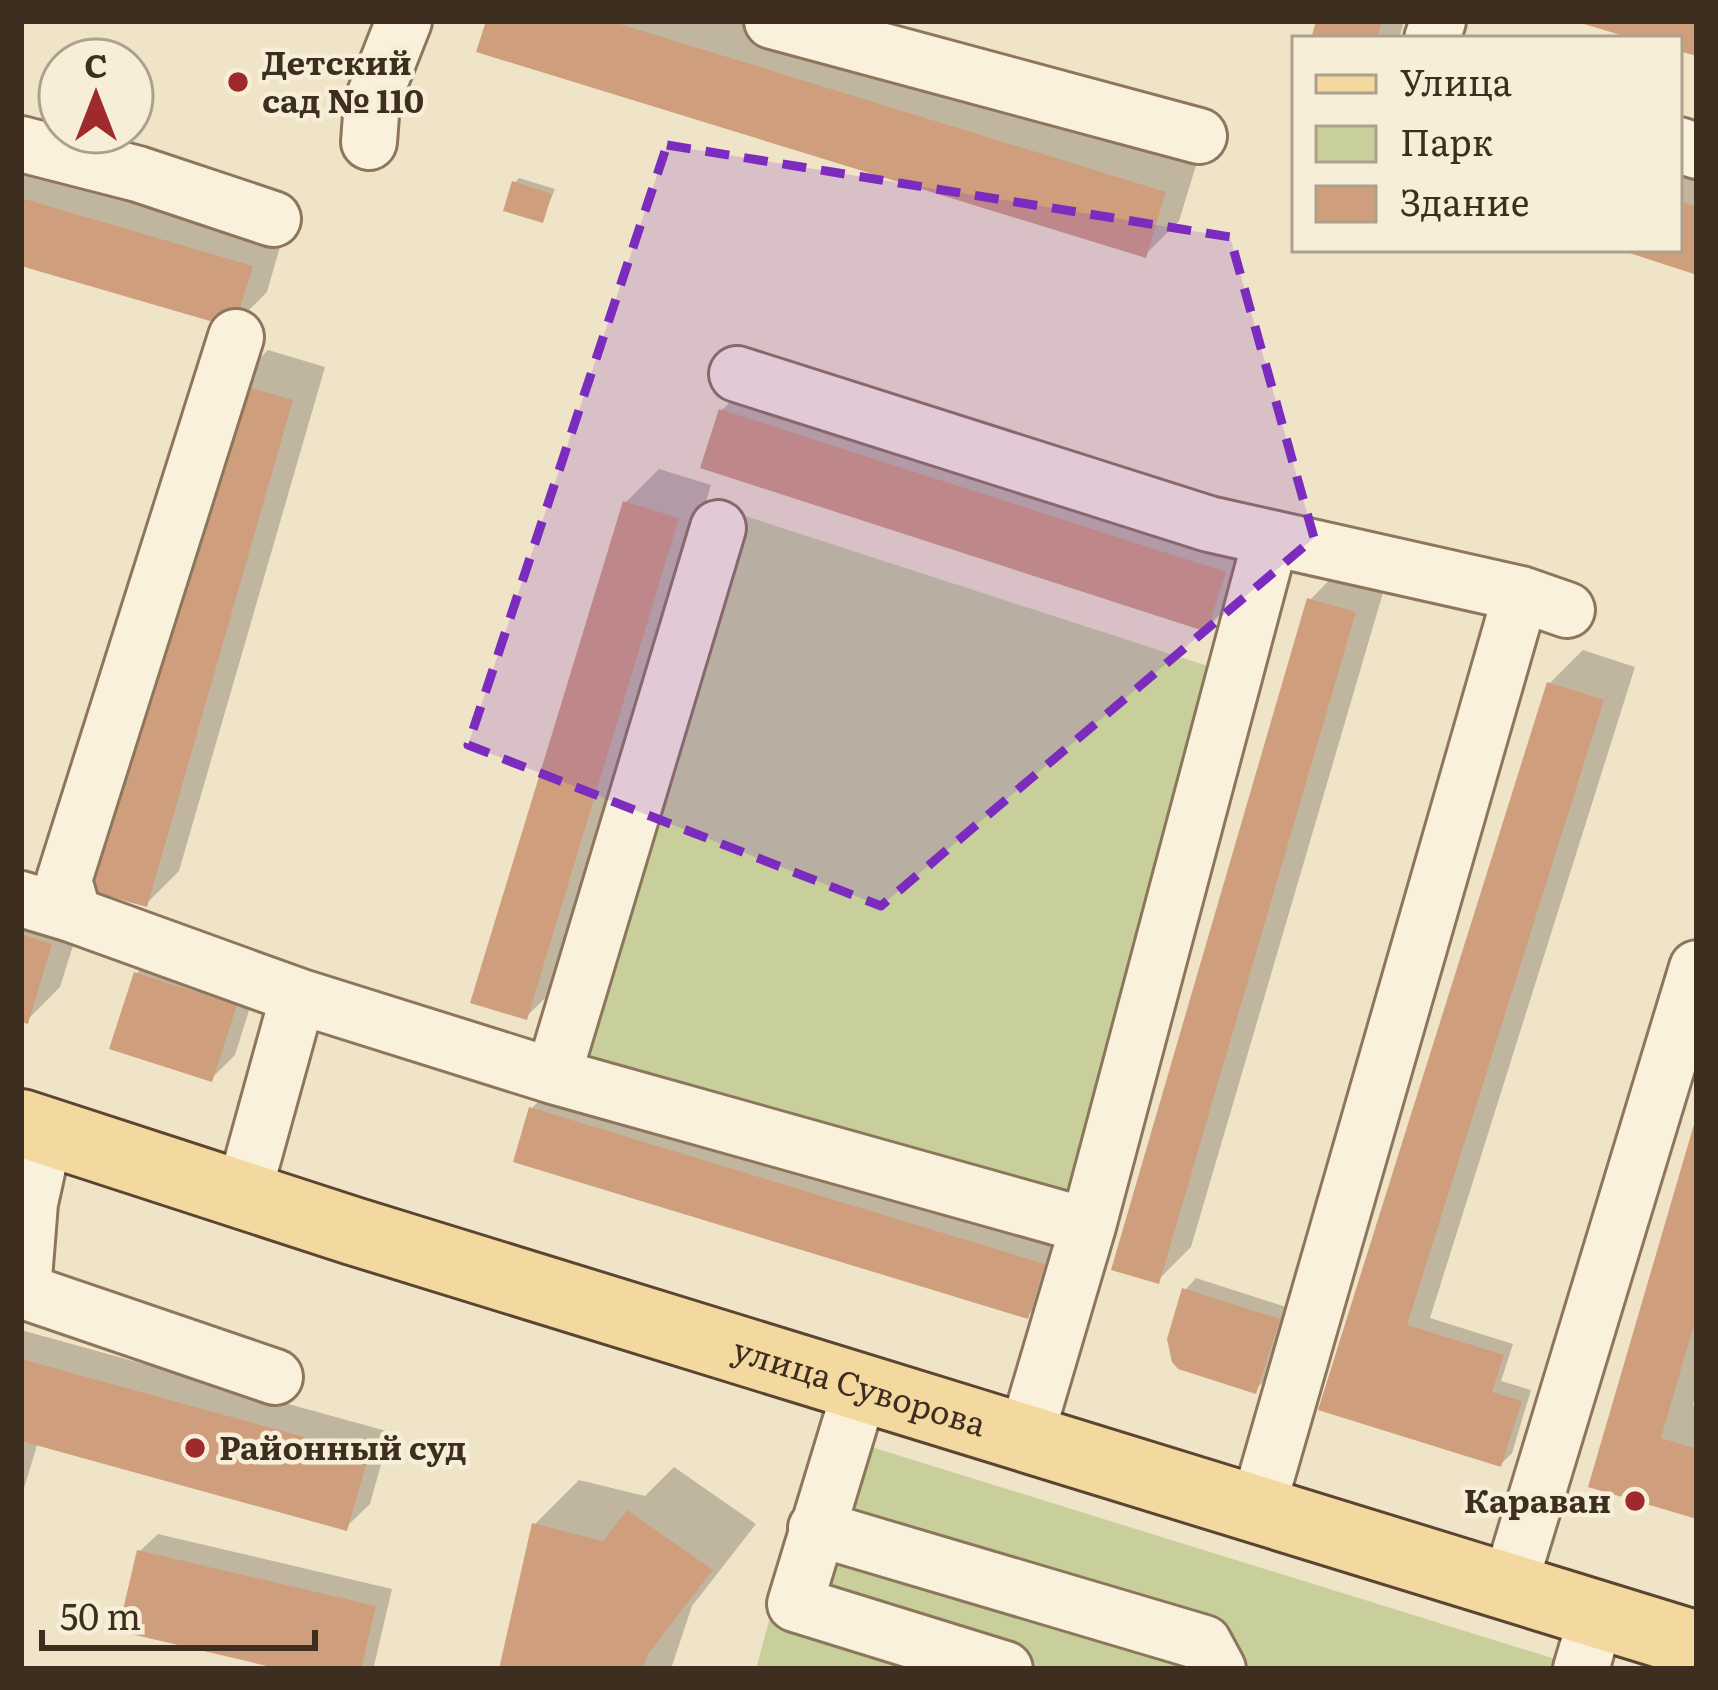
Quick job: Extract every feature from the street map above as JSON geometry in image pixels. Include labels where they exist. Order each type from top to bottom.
[{"type":"main road","name":"улица Суворова","points":[[34,1127],[1509,1588],[1589,1642],[1697,1645]]},
{"type":"lane","points":[[369,142],[372,101],[404,21]]},
{"type":"lane","points":[[772,21],[1199,136]]},
{"type":"lane","points":[[21,144],[138,174],[273,219]]},
{"type":"lane","points":[[74,915],[64,880],[236,337]]},
{"type":"lane","points":[[737,374],[1186,517],[1544,602],[1257,1510]]},
{"type":"lane","points":[[553,1076],[718,528]]},
{"type":"lane","points":[[1025,1439],[1088,1226],[1271,538]]},
{"type":"lane","points":[[21,899],[298,996],[553,1076],[1088,1226]]},
{"type":"lane","points":[[1509,1588],[1697,968]]},
{"type":"lane","points":[[243,1195],[298,996]]},
{"type":"lane","points":[[34,1127],[23,1291],[275,1377]]},
{"type":"lane","points":[[861,1388],[795,1604],[1005,1669]]},
{"type":"lane","points":[[816,1528],[1204,1643],[1218,1669]]},
{"type":"highlighted area","points":[[667,145],[1230,237],[1314,538],[881,906],[468,745]]},
{"type":"green space","points":[[733,512],[1223,671],[1080,1214],[575,1068]]},
{"type":"green space","points":[[820,1431],[1568,1663],[1566,1669],[756,1669]]},
{"type":"building","points":[[486,21],[610,21],[1166,192],[1146,258],[476,52]]},
{"type":"building","points":[[1316,21],[1382,21],[1378,36],[1312,36]]},
{"type":"building","points":[[1574,21],[1697,21],[1697,56],[1682,52],[1682,36],[1624,36]]},
{"type":"building","points":[[512,181],[552,194],[543,223],[503,211]]},
{"type":"building","points":[[21,198],[253,266],[234,328],[21,266]]},
{"type":"building","points":[[1682,202],[1697,207],[1697,275],[1626,252],[1682,252]]},
{"type":"building","points":[[232,382],[293,400],[147,907],[85,890]]},
{"type":"building","points":[[719,409],[1226,572],[1207,632],[700,468]]},
{"type":"building","points":[[623,501],[679,518],[527,1020],[470,1003]]},
{"type":"building","points":[[1307,598],[1356,612],[1159,1284],[1111,1270]]},
{"type":"building","points":[[1547,682],[1604,700],[1407,1325],[1504,1355],[1492,1392],[1522,1401],[1501,1467],[1318,1410]]},
{"type":"building","points":[[21,934],[52,944],[28,1024],[21,1022]]},
{"type":"building","points":[[134,972],[237,1005],[212,1082],[109,1049]]},
{"type":"building","points":[[529,1107],[1045,1264],[1028,1319],[513,1162]]},
{"type":"building","points":[[1697,1114],[1697,1314],[1661,1438],[1697,1449],[1697,1519],[1588,1487]]},
{"type":"building","points":[[1182,1288],[1280,1319],[1256,1394],[1178,1369],[1172,1362],[1167,1339]]},
{"type":"building","name":"Районный суд","points":[[21,1359],[369,1455],[347,1531],[21,1441]]},
{"type":"building","points":[[627,1510],[713,1570],[648,1654],[643,1669],[499,1669],[532,1523],[603,1541]]},
{"type":"building","points":[[137,1550],[376,1606],[361,1669],[280,1669],[118,1631]]},
{"type":"place","name":"Детский сад № 110","points":[[238,82]]},
{"type":"place","name":"Районный суд","points":[[195,1448]]},
{"type":"place","name":"Караван","points":[[1635,1501]]}]
